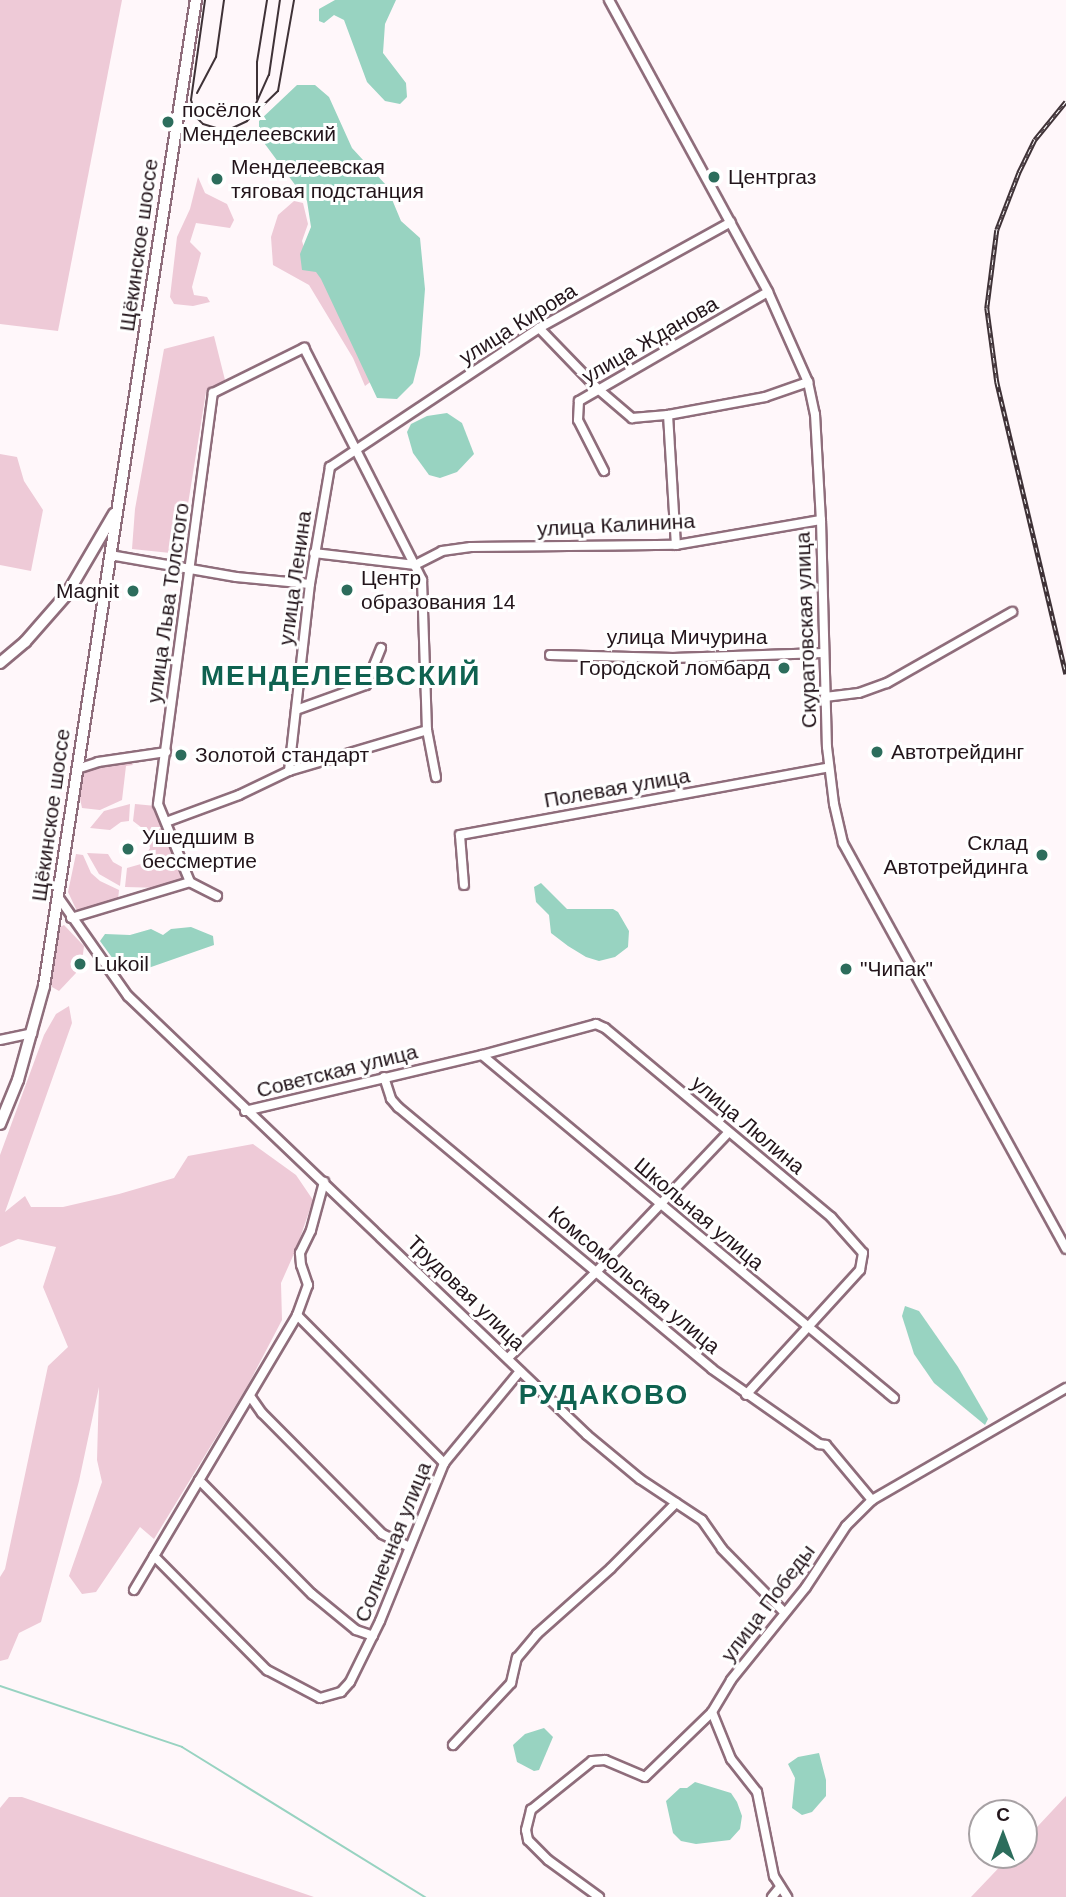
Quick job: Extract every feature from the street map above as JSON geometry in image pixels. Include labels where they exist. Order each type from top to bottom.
[{"type":"main road","name":"Щёкинское шоссе","points":[[0,1124],[18,1080],[32,1033],[59,898],[196,0]]},
{"type":"main road","points":[[0,663],[25,642],[67,594],[118,507]]},
{"type":"street","name":"Скуратовская улица","points":[[609,0],[768,292],[808,382],[815,414],[821,520],[829,767],[843,843],[1066,1249]]},
{"type":"street","name":"улица Кирова","points":[[330,467],[539,328],[731,222]]},
{"type":"street","name":"улица Жданова","points":[[604,471],[578,420],[579,401],[768,292]]},
{"type":"street","points":[[539,328],[598,389],[632,418],[668,415],[765,397],[808,382]]},
{"type":"street","name":"улица Льва Толстого","points":[[190,882],[158,804],[214,393],[304,348],[357,449]]},
{"type":"street","points":[[668,415],[676,544]]},
{"type":"street","points":[[357,449],[422,580],[427,730],[436,777]]},
{"type":"street","name":"улица Ленина","points":[[289,771],[314,553],[330,467]]},
{"type":"street","name":"улица Калинина","points":[[415,565],[442,551],[471,547],[676,544],[821,520]]},
{"type":"street","points":[[314,553],[415,565]]},
{"type":"street","points":[[110,555],[190,570],[310,584]]},
{"type":"street","points":[[825,697],[859,693],[887,683],[1012,612]]},
{"type":"street","points":[[296,710],[366,685],[381,648]]},
{"type":"street","name":"улица Мичурина","points":[[550,654],[673,658],[824,653]]},
{"type":"street","points":[[166,822],[239,795],[289,771],[427,730]]},
{"type":"street","points":[[77,769],[99,762],[166,752]]},
{"type":"street","name":"Полевая улица","points":[[464,885],[460,835],[829,767]]},
{"type":"street","points":[[71,918],[190,882],[217,896]]},
{"type":"street","name":"Советская улица","points":[[59,898],[128,996],[245,1111],[482,1055],[590,1026]]},
{"type":"street","name":"улица Люлина","points":[[590,1026],[605,1028],[831,1217],[863,1253],[860,1270],[807,1326]]},
{"type":"street","points":[[0,1040],[32,1033]]},
{"type":"street","name":"Школьная улица","points":[[482,1055],[894,1398]]},
{"type":"street","name":"Комсомольская улица","points":[[384,1077],[391,1099],[398,1107],[746,1395],[818,1444],[826,1445],[872,1500]]},
{"type":"street","name":"Трудовая улица","points":[[245,1111],[509,1357],[587,1435],[640,1479],[702,1520],[722,1549],[784,1612]]},
{"type":"street","points":[[509,1357],[597,1271],[728,1133]]},
{"type":"street","points":[[134,1590],[297,1314],[309,1285],[301,1265],[300,1253],[311,1230],[324,1182]]},
{"type":"street","points":[[297,1314],[444,1462]]},
{"type":"street","points":[[746,1395],[807,1326]]},
{"type":"street","name":"Солнечная улица","points":[[154,1556],[267,1670],[309,1694],[331,1697],[350,1682],[373,1636],[444,1462],[520,1370]]},
{"type":"street","name":"улица Победы","points":[[599,1897],[548,1860],[528,1840],[526,1830],[531,1811],[592,1761],[605,1760],[645,1777],[712,1712],[784,1612],[806,1587],[846,1526],[872,1500],[1066,1388]]},
{"type":"street","points":[[250,1396],[262,1413],[382,1534],[408,1546]]},
{"type":"street","points":[[198,1480],[312,1594],[356,1630],[373,1636]]},
{"type":"street","points":[[453,1745],[511,1683],[517,1658],[537,1634],[611,1568],[676,1503]]},
{"type":"street","points":[[712,1712],[731,1759],[757,1792],[774,1876],[787,1897]]},
{"type":"street","points":[[772,1897],[780,1887]]},
{"type":"shaded area","points":[[0,0],[122,0],[58,331],[0,324]]},
{"type":"shaded area","points":[[335,0],[396,0],[385,24],[383,53],[406,83],[407,97],[400,104],[385,101],[367,82],[344,20],[334,15],[324,23],[319,21],[319,9]]},
{"type":"shaded area","points":[[297,85],[315,85],[329,97],[352,148],[386,185],[401,221],[420,238],[425,289],[420,355],[413,383],[397,399],[377,398],[321,279],[316,272],[302,270],[300,254],[311,227],[307,201],[259,136],[259,121]]},
{"type":"shaded area","points":[[198,177],[205,193],[227,204],[234,220],[230,228],[196,223],[190,242],[201,253],[192,287],[194,295],[207,297],[210,302],[193,306],[174,304],[170,297],[177,237],[190,209]]},
{"type":"shaded area","points":[[294,201],[303,203],[308,224],[302,241],[305,251],[317,259],[373,380],[365,386],[353,358],[309,285],[273,265],[271,237],[278,215]]},
{"type":"shaded area","points":[[214,336],[225,380],[206,392],[180,554],[132,549],[135,509],[164,349]]},
{"type":"shaded area","points":[[447,413],[462,423],[474,454],[457,472],[440,478],[429,475],[413,453],[407,432],[411,424],[427,416]]},
{"type":"shaded area","points":[[0,454],[17,457],[24,481],[43,510],[31,571],[0,565]]},
{"type":"shaded area","points":[[130,761],[133,765],[126,766],[122,800],[100,810],[82,808],[78,789],[85,772],[98,765]]},
{"type":"shaded area","points":[[130,804],[129,821],[121,822],[110,830],[90,828],[104,811]]},
{"type":"shaded area","points":[[135,804],[156,806],[188,881],[162,888],[125,887],[127,868],[141,864],[150,848],[146,831],[133,821]]},
{"type":"shaded area","points":[[87,853],[108,854],[113,862],[122,867],[120,886],[99,874]]},
{"type":"shaded area","points":[[76,854],[83,855],[91,873],[100,881],[119,890],[118,900],[79,912],[76,909],[68,892]]},
{"type":"shaded area","points":[[541,883],[567,909],[613,909],[618,912],[629,931],[628,947],[615,957],[599,961],[568,946],[551,933],[549,915],[536,902],[534,887]]},
{"type":"shaded area","points":[[64,925],[84,946],[76,973],[59,991],[52,987],[49,976],[58,928]]},
{"type":"shaded area","points":[[191,927],[213,936],[214,945],[134,973],[121,970],[100,941],[105,934],[130,935],[151,929],[163,935],[171,929]]},
{"type":"shaded area","points":[[69,1006],[72,1023],[5,1212],[25,1196],[31,1207],[63,1207],[119,1194],[174,1178],[188,1156],[253,1144],[296,1175],[313,1200],[281,1283],[282,1320],[248,1385],[154,1539],[140,1527],[96,1592],[82,1594],[69,1576],[102,1482],[97,1460],[99,1387],[79,1481],[41,1622],[19,1633],[8,1659],[0,1661],[0,1577],[5,1569],[48,1366],[68,1347],[43,1287],[56,1247],[18,1239],[0,1247],[0,1155],[44,1035],[56,1014]]},
{"type":"shaded area","points":[[905,1306],[919,1311],[958,1367],[988,1419],[985,1425],[934,1383],[914,1354],[902,1316]]},
{"type":"shaded area","points":[[544,1728],[553,1737],[539,1770],[534,1771],[517,1762],[513,1745],[525,1734]]},
{"type":"shaded area","points":[[819,1753],[826,1780],[826,1796],[812,1812],[802,1815],[792,1808],[795,1778],[788,1764],[798,1757]]},
{"type":"shaded area","points":[[695,1782],[731,1793],[737,1802],[742,1816],[740,1829],[730,1840],[696,1844],[681,1841],[673,1833],[666,1801],[680,1788],[687,1788]]},
{"type":"shaded area","points":[[1066,1796],[1066,1897],[971,1897],[998,1869],[1038,1869],[1038,1826]]},
{"type":"shaded area","points":[[9,1797],[22,1797],[314,1897],[0,1897],[0,1808]]},
{"type":"waterway","points":[[0,1686],[182,1747],[425,1897]]},
{"type":"tram line","points":[[205,0],[191,100],[197,118],[203,124],[226,131],[247,121],[278,91],[294,0]]},
{"type":"tram line","points":[[197,93],[216,57],[224,0]]},
{"type":"tram line","points":[[257,99],[257,62],[267,0]]},
{"type":"tram line","points":[[254,108],[269,75],[280,0]]},
{"type":"railway","points":[[1066,102],[1035,140],[997,230],[987,308],[997,382],[1066,674]]},
{"type":"place","name":"посёлок Менделеевский","points":[[168,122]]},
{"type":"place","name":"Центргаз","points":[[714,177]]},
{"type":"place","name":"Менделеевская тяговая подстанция","points":[[217,179]]},
{"type":"place","name":"Центр образования 14","points":[[347,590]]},
{"type":"place","name":"Magnit","points":[[133,591]]},
{"type":"place","name":"Городской ломбард","points":[[784,668]]},
{"type":"place","name":"Автотрейдинг","points":[[877,752]]},
{"type":"place","name":"Золотой стандарт","points":[[181,755]]},
{"type":"place","name":"Ушедшим в бессмертие","points":[[128,849]]},
{"type":"place","name":"Склад Автотрейдинга","points":[[1042,855]]},
{"type":"place","name":"Lukoil","points":[[80,964]]},
{"type":"place","name":"\"Чипак\"","points":[[846,969]]},
{"type":"district","name":"МЕНДЕЛЕЕВСКИЙ","points":[[341,676]]},
{"type":"district","name":"РУДАКОВО","points":[[604,1395]]}]
